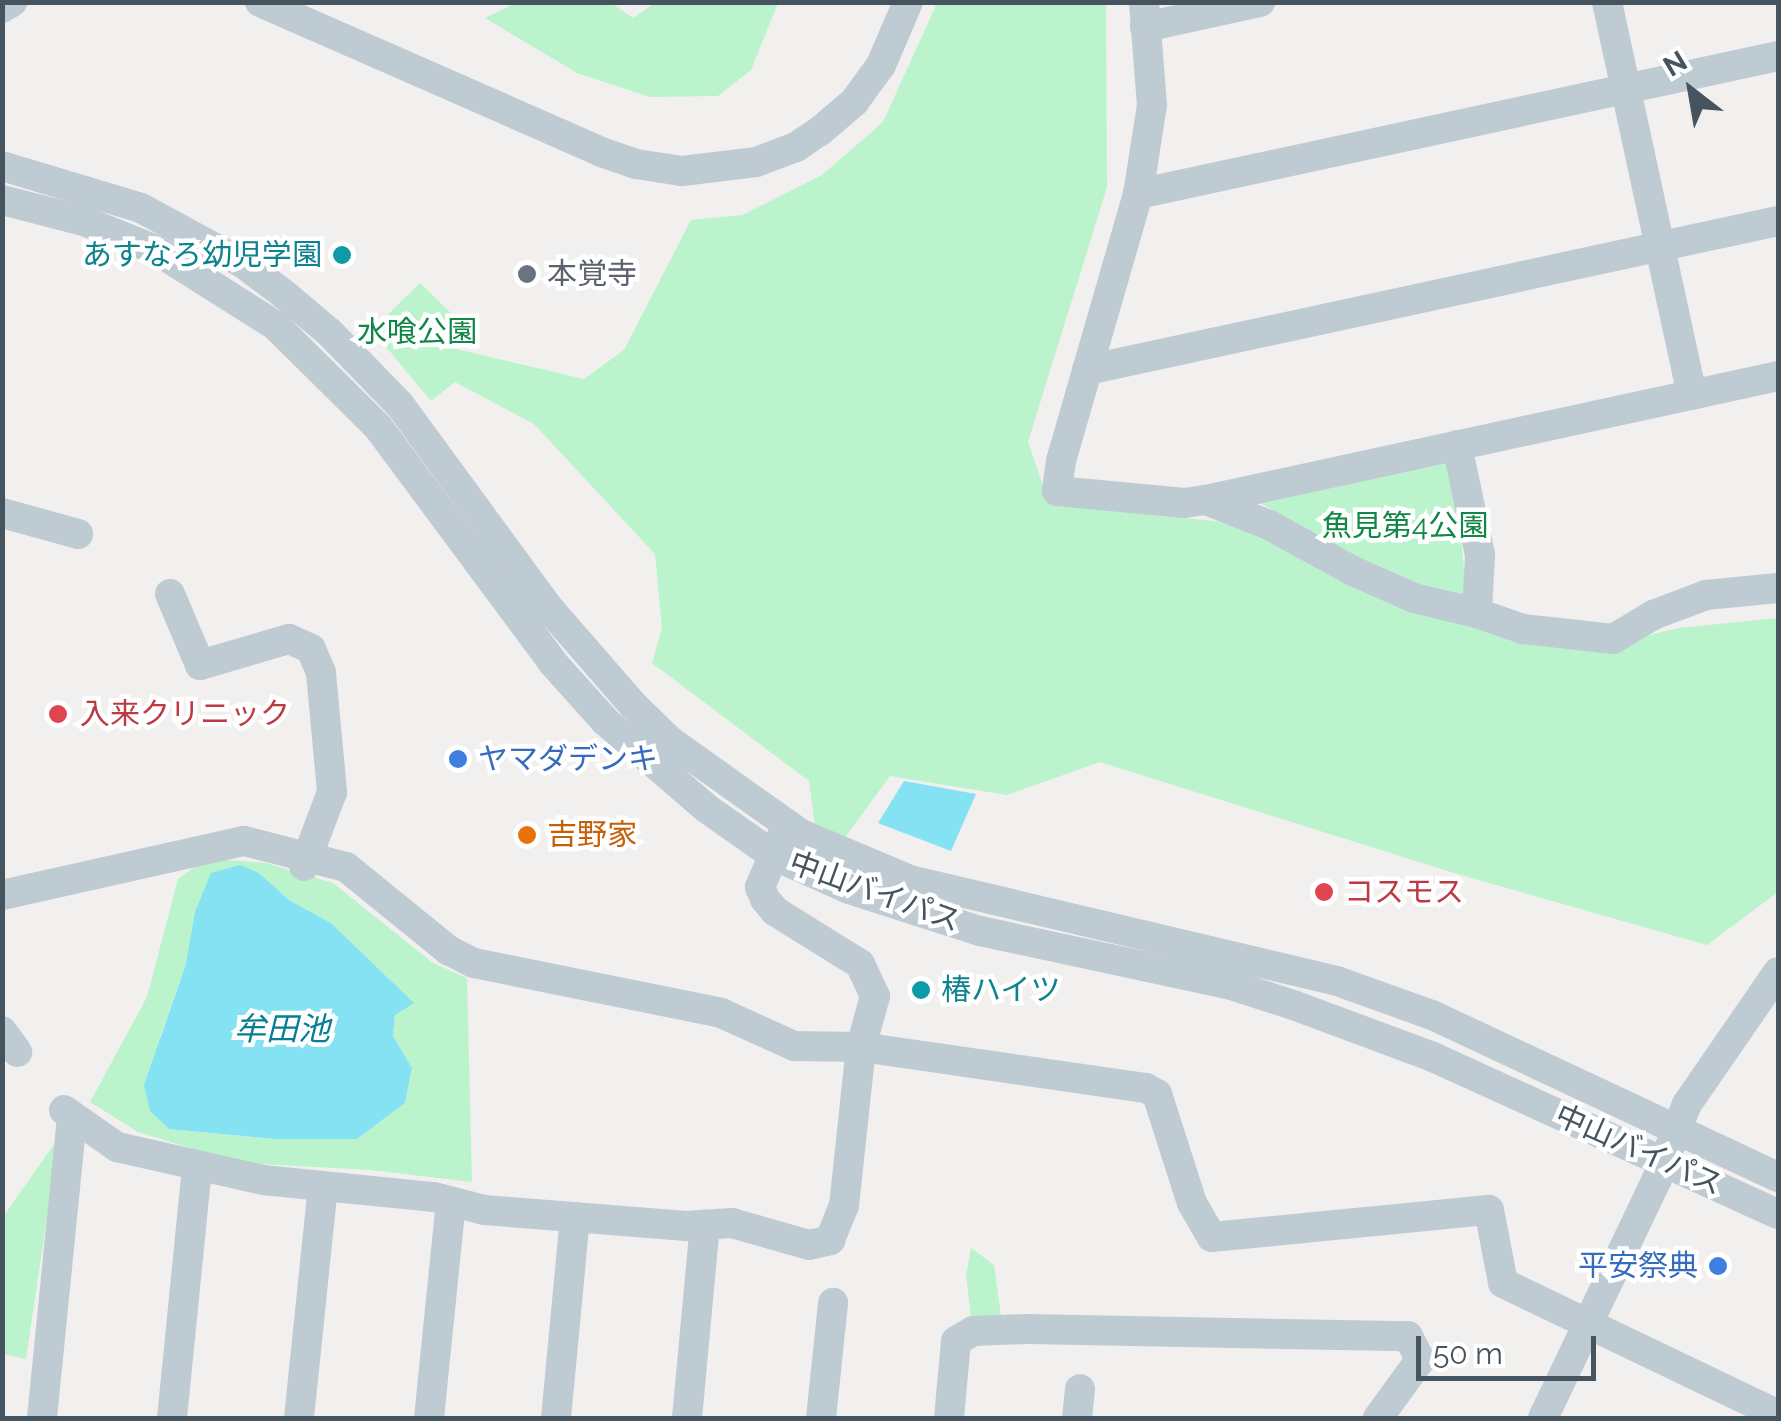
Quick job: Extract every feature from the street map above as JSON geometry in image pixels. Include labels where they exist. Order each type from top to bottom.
[{"type":"street","points":[[2,8],[12,2]]},
{"type":"street","points":[[260,2],[601,152],[636,164],[704,171],[781,154],[839,117],[881,65],[908,2]]},
{"type":"street","points":[[1260,2],[1144,15],[1152,105],[1138,194],[1060,461],[1057,490],[1184,503],[1206,500],[1778,376]]},
{"type":"street","points":[[1606,2],[1692,394]]},
{"type":"street","points":[[1138,194],[1778,56]]},
{"type":"street","name":"中山バイパス","points":[[2,166],[141,208],[244,264],[300,308],[400,405],[547,606],[633,705],[670,741],[801,834],[910,880],[1337,981],[1432,1015],[1778,1177]]},
{"type":"street","name":"中山バイパス","points":[[2,200],[84,221],[156,250],[276,326],[378,427],[553,663],[605,721],[706,808],[772,854],[849,889],[980,930],[1228,984],[1296,1006],[1433,1057],[1778,1214]]},
{"type":"street","points":[[1087,370],[1778,221]]},
{"type":"street","points":[[1457,446],[1480,555],[1477,613]]},
{"type":"street","points":[[1206,500],[1269,525],[1352,571],[1414,598],[1477,613],[1523,630],[1613,639],[1653,614],[1706,594],[1778,588]]},
{"type":"street","points":[[2,513],[78,534]]},
{"type":"street","points":[[170,594],[200,665],[289,638],[312,649],[321,674],[332,792],[306,861]]},
{"type":"street","points":[[42,1418],[68,1113],[118,1147],[262,1180],[451,1202],[484,1210],[732,1223],[809,1246],[830,1240],[844,1206],[861,1047],[875,996],[871,980],[860,964],[775,911],[765,900],[760,888],[788,823]]},
{"type":"street","points":[[2,896],[244,841],[306,861],[346,867],[448,950],[474,963],[721,1013],[794,1046],[861,1047],[1146,1088],[1158,1094],[1192,1203],[1212,1238],[1489,1210],[1503,1283],[1778,1415]]},
{"type":"street","points":[[1543,1418],[1664,1160],[1686,1104],[1775,985]]},
{"type":"street","points":[[172,1418],[198,1166]]},
{"type":"street","points":[[300,1418],[323,1186]]},
{"type":"street","points":[[429,1418],[451,1202]]},
{"type":"street","points":[[556,1418],[575,1217]]},
{"type":"street","points":[[686,1418],[705,1224]]},
{"type":"street","points":[[821,1418],[833,1303]]},
{"type":"street","points":[[949,1418],[956,1341],[973,1331],[1028,1329],[1408,1336],[1420,1360],[1378,1418]]},
{"type":"green space","points":[[516,3],[611,3],[633,18],[655,3],[778,3],[751,70],[718,96],[650,97],[577,73],[485,18]]},
{"type":"green space","name":"水喰公園","points":[[937,3],[1106,3],[1107,187],[1028,442],[1049,503],[1251,525],[1400,605],[1641,637],[1679,628],[1778,618],[1778,892],[1707,945],[1454,873],[1100,762],[1007,795],[890,776],[841,843],[816,833],[809,781],[652,663],[662,628],[655,554],[534,424],[455,382],[431,401],[372,330],[420,283],[457,319],[450,338],[456,349],[584,379],[624,350],[691,220],[743,215],[822,175],[883,122]]},
{"type":"green space","name":"魚見第4公園","points":[[1453,462],[1468,606],[1389,576],[1260,503]]},
{"type":"green space","points":[[227,860],[266,863],[333,883],[433,963],[467,978],[472,1182],[371,1170],[239,1163],[138,1132],[90,1102],[147,997],[178,879],[196,866]],"holes":[[[259,873],[289,900],[331,923],[413,1002],[395,1015],[393,1036],[412,1068],[405,1103],[357,1139],[276,1139],[169,1129],[160,1037],[186,964]]]},
{"type":"green space","points":[[59,1137],[26,1359],[3,1354],[3,1217]]},
{"type":"green space","points":[[971,1248],[994,1265],[1002,1323],[972,1324],[966,1276]]},
{"type":"water","points":[[904,781],[976,794],[951,851],[878,823]]},
{"type":"water","name":"牟田池","points":[[240,865],[259,873],[289,900],[331,923],[414,1003],[395,1015],[393,1036],[412,1068],[405,1103],[357,1139],[276,1139],[169,1129],[150,1111],[144,1085],[186,964],[195,912],[211,873]]},
{"type":"place","name":"あすなろ幼児学園","points":[[342,255]]},
{"type":"place","name":"本覚寺","points":[[527,274]]},
{"type":"place","name":"入来クリニック","points":[[58,714]]},
{"type":"place","name":"ヤマダデンキ","points":[[458,759]]},
{"type":"place","name":"吉野家","points":[[527,835]]},
{"type":"place","name":"コスモス","points":[[1324,892]]},
{"type":"place","name":"椿ハイツ","points":[[921,990]]},
{"type":"place","name":"平安祭典","points":[[1718,1266]]}]
